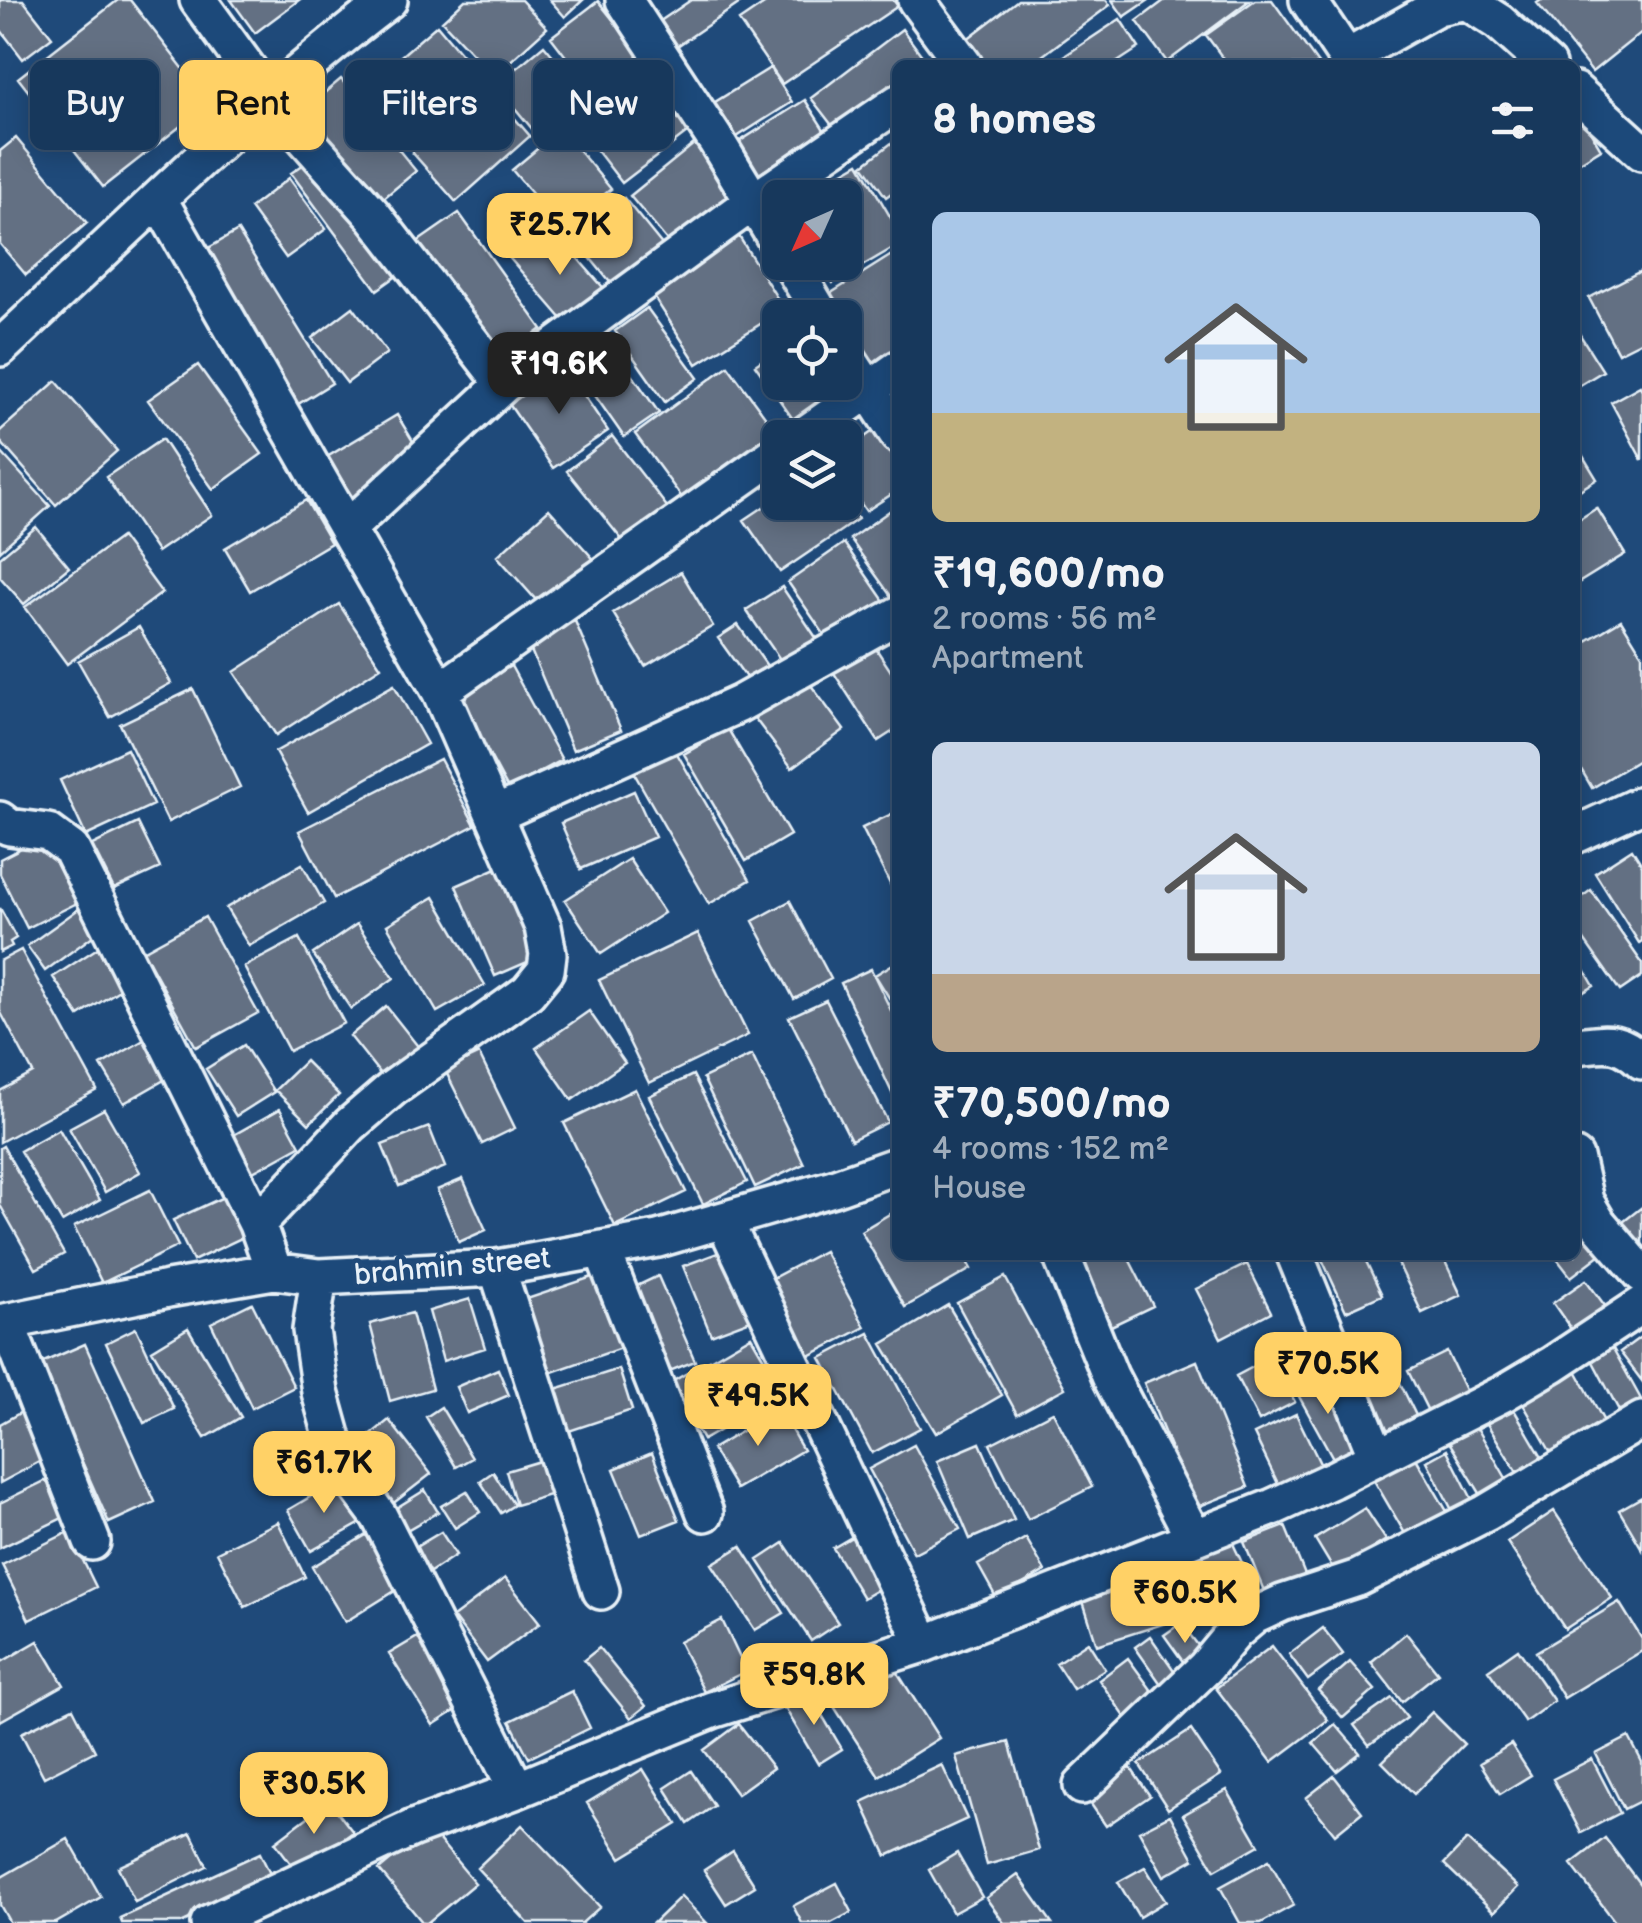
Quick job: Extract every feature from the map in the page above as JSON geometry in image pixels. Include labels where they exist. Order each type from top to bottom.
[{"type":"street","points":[[198,0],[242,60]]},
{"type":"street","points":[[332,44],[348,0]]},
{"type":"street","points":[[314,60],[389,0]]},
{"type":"street","points":[[624,0],[762,217]]},
{"type":"street","points":[[916,0],[957,60]]},
{"type":"street","points":[[1308,0],[1346,60]]},
{"type":"street","points":[[1349,60],[1437,8],[1466,1],[1499,22],[1541,60]]},
{"type":"street","points":[[1580,96],[1642,152]]},
{"type":"street","points":[[348,528],[504,384],[753,202],[892,107]]},
{"type":"street","points":[[0,348],[213,150]]},
{"type":"street","points":[[316,150],[374,216],[504,384]]},
{"type":"street","points":[[159,200],[440,692],[542,927],[548,954],[546,970],[528,992],[378,1101],[257,1224]]},
{"type":"street","points":[[825,420],[892,373]]},
{"type":"street","points":[[862,382],[892,426]]},
{"type":"street","points":[[440,692],[762,464]]},
{"type":"street","points":[[494,815],[738,704],[892,618]]},
{"type":"street","points":[[1580,825],[1642,804]]},
{"type":"street","points":[[0,820],[9,827],[48,832],[71,848],[257,1224],[274,1271]]},
{"type":"street","points":[[1580,1045],[1612,1042],[1642,1062]]},
{"type":"street","name":"brahmin street","points":[[3,1322],[274,1271],[319,1277],[497,1268],[602,1250],[658,1239],[892,1167]]},
{"type":"street","points":[[1580,1179],[1585,1201],[1598,1223],[1642,1274]]},
{"type":"street","points":[[724,1220],[924,1644]]},
{"type":"street","points":[[602,1250],[705,1513]]},
{"type":"street","points":[[1063,1260],[1110,1376],[1194,1538]]},
{"type":"street","points":[[1297,1260],[1378,1456]]},
{"type":"street","points":[[497,1268],[601,1591]]},
{"type":"street","points":[[319,1277],[311,1330],[320,1392],[334,1446],[350,1477],[379,1516],[518,1790]]},
{"type":"street","points":[[209,1923],[412,1828],[518,1790],[712,1710],[924,1644],[1274,1507],[1537,1374],[1642,1304]]},
{"type":"street","points":[[3,1322],[92,1542]]},
{"type":"street","points":[[1082,1786],[1206,1668],[1235,1632],[1254,1616],[1358,1578],[1390,1562],[1486,1513],[1642,1420]]},
{"type":"building","points":[[0,0],[23,0],[52,37],[23,59],[0,29]]},
{"type":"building","points":[[118,0],[130,0],[179,63],[179,127],[159,143],[159,60],[41,60]]},
{"type":"building","points":[[231,0],[299,0],[255,33]]},
{"type":"building","points":[[465,0],[521,0],[547,28],[512,60],[479,60],[442,21]]},
{"type":"building","points":[[550,0],[583,0],[565,17]]},
{"type":"building","points":[[691,0],[740,3],[667,53],[650,28]]},
{"type":"building","points":[[770,0],[893,0],[898,6],[782,84],[739,21]]},
{"type":"building","points":[[1018,0],[1106,0],[1110,5],[1037,60],[969,60],[958,46]]},
{"type":"building","points":[[1112,0],[1149,0],[1124,17]]},
{"type":"building","points":[[1165,0],[1250,0],[1170,60],[1166,60],[1137,21]]},
{"type":"building","points":[[1255,0],[1272,0],[1315,60],[1224,60],[1206,35]]},
{"type":"building","points":[[1642,0],[1642,32],[1592,72],[1537,3]]},
{"type":"building","points":[[598,1],[642,56],[637,60],[569,60],[551,37]]},
{"type":"building","points":[[1120,19],[1139,48],[1121,60],[1058,60]]},
{"type":"building","points":[[437,25],[466,60],[396,60]]},
{"type":"building","points":[[902,29],[925,60],[892,60],[892,119],[851,150],[811,98]]},
{"type":"building","points":[[544,45],[557,60],[533,60],[533,130],[513,106],[513,71]]},
{"type":"building","points":[[770,68],[792,102],[729,142],[707,107]]},
{"type":"building","points":[[30,69],[30,93],[18,78]]},
{"type":"building","points":[[341,79],[345,84],[345,150],[399,150],[416,171],[379,202],[325,136],[325,92]]},
{"type":"building","points":[[673,87],[700,123],[673,144]]},
{"type":"building","points":[[805,100],[841,156],[803,180],[762,180],[762,195],[731,147]]},
{"type":"building","points":[[513,116],[530,136],[456,202],[412,152],[513,150]]},
{"type":"building","points":[[1583,119],[1601,149],[1580,162]]},
{"type":"building","points":[[16,138],[87,223],[26,275],[0,244],[0,151]]},
{"type":"building","points":[[700,139],[749,199],[680,256],[630,196]]},
{"type":"building","points":[[892,143],[892,192],[886,197],[863,165]]},
{"type":"building","points":[[74,150],[150,150],[103,187]]},
{"type":"building","points":[[536,150],[578,150],[611,189],[562,229],[512,170]]},
{"type":"building","points":[[597,150],[665,150],[622,183]]},
{"type":"building","points":[[316,156],[401,273],[377,290],[291,173]]},
{"type":"building","points":[[859,163],[892,220],[892,249],[862,266],[862,180],[830,180]]},
{"type":"building","points":[[289,178],[326,229],[286,258],[250,208]]},
{"type":"building","points":[[624,198],[672,257],[622,297],[574,238]]},
{"type":"building","points":[[459,213],[542,329],[495,364],[410,247]]},
{"type":"building","points":[[545,221],[615,301],[575,334],[506,254]]},
{"type":"building","points":[[735,230],[762,274],[762,280],[766,280],[778,300],[762,300],[762,323],[697,364],[647,286]]},
{"type":"building","points":[[238,231],[332,383],[295,406],[200,253]]},
{"type":"building","points":[[892,255],[892,363],[865,379],[862,300],[820,300],[852,280],[862,280],[862,274]]},
{"type":"building","points":[[1639,272],[1642,341],[1618,353],[1589,298]]},
{"type":"building","points":[[353,307],[387,353],[347,383],[312,338]]},
{"type":"building","points":[[647,308],[698,378],[665,402],[615,331]]},
{"type":"building","points":[[1580,335],[1603,371],[1580,385]]},
{"type":"building","points":[[610,343],[659,413],[624,437],[575,367]]},
{"type":"building","points":[[198,365],[262,454],[213,489],[148,400]]},
{"type":"building","points":[[728,366],[768,420],[762,420],[762,453],[691,510],[635,434]]},
{"type":"building","points":[[565,367],[608,431],[553,468],[509,404]]},
{"type":"building","points":[[56,381],[117,451],[56,505],[0,441],[0,431]]},
{"type":"building","points":[[1640,386],[1642,390],[1642,460],[1611,402]]},
{"type":"building","points":[[780,400],[848,400],[819,420],[794,420]]},
{"type":"building","points":[[397,415],[422,456],[353,498],[327,457]]},
{"type":"building","points":[[879,427],[892,445],[892,494],[866,511],[862,505],[862,439]]},
{"type":"building","points":[[612,436],[675,517],[631,551],[567,471]]},
{"type":"building","points":[[162,439],[212,515],[157,552],[106,477]]},
{"type":"building","points":[[0,451],[50,506],[0,551]]},
{"type":"building","points":[[1580,451],[1597,479],[1580,490]]},
{"type":"building","points":[[306,500],[331,543],[250,591],[225,548]]},
{"type":"building","points":[[762,508],[762,520],[857,520],[780,572],[744,520]]},
{"type":"building","points":[[1597,508],[1625,554],[1580,582],[1580,519]]},
{"type":"building","points":[[549,509],[597,563],[545,610],[497,556]]},
{"type":"building","points":[[892,509],[892,598],[850,539]]},
{"type":"building","points":[[36,527],[69,567],[24,604],[0,577],[0,557]]},
{"type":"building","points":[[121,537],[162,593],[67,664],[25,607]]},
{"type":"building","points":[[844,543],[884,601],[828,640],[788,582]]},
{"type":"building","points":[[681,572],[713,626],[645,666],[613,613]]},
{"type":"building","points":[[782,587],[821,645],[786,668],[746,610]]},
{"type":"building","points":[[339,604],[381,667],[276,735],[234,672]]},
{"type":"building","points":[[1621,620],[1642,654],[1642,758],[1592,788],[1580,768],[1580,645]]},
{"type":"building","points":[[575,621],[621,730],[573,750],[527,641]]},
{"type":"building","points":[[738,625],[770,670],[750,683],[718,638]]},
{"type":"building","points":[[139,627],[171,683],[110,717],[78,661]]},
{"type":"building","points":[[873,644],[892,673],[892,732],[878,741],[832,670]]},
{"type":"building","points":[[511,666],[562,760],[508,789],[457,695]]},
{"type":"building","points":[[805,677],[844,730],[792,768],[753,716]]},
{"type":"building","points":[[394,685],[427,744],[308,812],[275,752]]},
{"type":"building","points":[[193,689],[240,787],[168,822],[120,724]]},
{"type":"building","points":[[728,729],[790,835],[746,861],[684,754]]},
{"type":"building","points":[[127,749],[153,805],[86,836],[60,780]]},
{"type":"building","points":[[675,750],[750,880],[709,904],[634,773]]},
{"type":"building","points":[[440,759],[475,825],[334,898],[299,831]]},
{"type":"building","points":[[634,791],[655,837],[581,869],[561,823]]},
{"type":"building","points":[[892,814],[892,888],[862,828]]},
{"type":"building","points":[[138,823],[160,868],[114,889],[92,845]]},
{"type":"building","points":[[43,837],[77,903],[27,928],[0,874],[0,859]]},
{"type":"building","points":[[1632,849],[1642,865],[1639,943],[1595,873]]},
{"type":"building","points":[[629,859],[664,913],[601,954],[565,900]]},
{"type":"building","points":[[302,864],[324,903],[249,946],[226,908]]},
{"type":"building","points":[[499,867],[539,957],[495,976],[456,886]]},
{"type":"building","points":[[1591,890],[1642,963],[1642,976],[1620,991],[1580,934],[1580,898]]},
{"type":"building","points":[[434,897],[485,985],[437,1012],[387,925]]},
{"type":"building","points":[[790,901],[831,979],[794,999],[753,921]]},
{"type":"building","points":[[0,908],[16,938],[10,942],[12,946],[0,952]]},
{"type":"building","points":[[80,908],[97,933],[45,971],[27,946]]},
{"type":"building","points":[[205,917],[258,1013],[196,1047],[143,951]]},
{"type":"building","points":[[357,924],[394,978],[351,1009],[313,954]]},
{"type":"building","points":[[698,933],[748,1035],[649,1083],[599,980]]},
{"type":"building","points":[[299,938],[344,1023],[289,1051],[244,967]]},
{"type":"building","points":[[107,942],[133,981],[79,1016],[53,977]]},
{"type":"building","points":[[21,950],[97,1090],[0,1142],[0,1091],[33,1073],[0,1011],[0,961]]},
{"type":"building","points":[[1580,962],[1594,986],[1580,994]]},
{"type":"building","points":[[892,965],[892,1002],[875,975]]},
{"type":"building","points":[[871,969],[892,1013],[892,1093],[841,983]]},
{"type":"building","points":[[826,1000],[888,1122],[851,1140],[789,1017]]},
{"type":"building","points":[[386,1006],[424,1054],[388,1084],[350,1036]]},
{"type":"building","points":[[589,1011],[625,1063],[572,1100],[536,1048]]},
{"type":"building","points":[[156,1033],[178,1072],[124,1103],[101,1065]]},
{"type":"building","points":[[244,1045],[274,1092],[236,1116],[206,1069]]},
{"type":"building","points":[[479,1054],[515,1128],[482,1144],[445,1070]]},
{"type":"building","points":[[752,1055],[804,1164],[755,1187],[703,1078]]},
{"type":"building","points":[[305,1061],[339,1095],[309,1124],[275,1090]]},
{"type":"building","points":[[693,1075],[747,1182],[703,1204],[649,1096]]},
{"type":"building","points":[[635,1089],[686,1192],[615,1226],[564,1123]]},
{"type":"building","points":[[104,1109],[140,1172],[105,1192],[69,1128]]},
{"type":"building","points":[[280,1109],[300,1146],[251,1173],[230,1137]]},
{"type":"building","points":[[429,1127],[445,1167],[399,1186],[382,1145]]},
{"type":"building","points":[[59,1129],[100,1200],[62,1222],[20,1151]]},
{"type":"building","points":[[3,1146],[64,1254],[36,1269],[0,1205]]},
{"type":"building","points":[[463,1179],[486,1230],[459,1242],[437,1190]]},
{"type":"building","points":[[150,1190],[178,1246],[102,1283],[74,1227]]},
{"type":"building","points":[[230,1194],[250,1234],[193,1261],[173,1220]]},
{"type":"building","points":[[1642,1207],[1642,1264],[1614,1229]]},
{"type":"building","points":[[892,1213],[892,1260],[966,1260],[971,1269],[905,1307],[861,1231]]},
{"type":"building","points":[[1580,1218],[1605,1251],[1571,1277],[1558,1260],[1580,1260]]},
{"type":"building","points":[[728,1249],[756,1318],[711,1335],[683,1266]]},
{"type":"building","points":[[824,1251],[865,1327],[809,1356],[769,1280]]},
{"type":"building","points":[[1076,1260],[1130,1260],[1153,1306],[1109,1327]]},
{"type":"building","points":[[1322,1260],[1365,1260],[1382,1295],[1346,1311]]},
{"type":"building","points":[[1396,1260],[1444,1260],[1461,1295],[1422,1313]]},
{"type":"building","points":[[1247,1264],[1271,1312],[1221,1338],[1196,1289]]},
{"type":"building","points":[[595,1276],[621,1348],[541,1376],[515,1303]]},
{"type":"building","points":[[658,1276],[695,1361],[662,1374],[626,1291]]},
{"type":"building","points":[[1005,1277],[1065,1388],[1017,1414],[957,1303]]},
{"type":"building","points":[[1586,1280],[1611,1314],[1577,1338],[1553,1303]]},
{"type":"building","points":[[470,1299],[485,1348],[443,1361],[429,1311]]},
{"type":"building","points":[[252,1303],[294,1387],[252,1408],[211,1323]]},
{"type":"building","points":[[948,1305],[1002,1395],[936,1433],[882,1344]]},
{"type":"building","points":[[412,1313],[432,1389],[390,1401],[370,1324]]},
{"type":"building","points":[[136,1328],[174,1409],[144,1423],[106,1343]]},
{"type":"building","points":[[188,1328],[241,1417],[205,1438],[152,1350]]},
{"type":"building","points":[[869,1333],[920,1428],[872,1453],[821,1358]]},
{"type":"building","points":[[751,1336],[784,1393],[703,1440],[670,1383]]},
{"type":"building","points":[[1642,1336],[1642,1381],[1620,1352]]},
{"type":"building","points":[[85,1344],[155,1502],[109,1523],[39,1364]]},
{"type":"building","points":[[1611,1345],[1642,1401],[1642,1407],[1623,1418],[1590,1356]]},
{"type":"building","points":[[1383,1348],[1424,1432],[1395,1446],[1354,1362]]},
{"type":"building","points":[[1447,1352],[1473,1407],[1435,1425],[1408,1371]]},
{"type":"building","points":[[1272,1357],[1295,1402],[1259,1421],[1236,1376]]},
{"type":"building","points":[[1197,1361],[1248,1487],[1195,1508],[1144,1383]]},
{"type":"building","points":[[1573,1365],[1607,1427],[1553,1456],[1518,1395]]},
{"type":"building","points":[[1318,1368],[1364,1453],[1338,1467],[1291,1382]]},
{"type":"building","points":[[498,1369],[509,1395],[467,1413],[456,1387]]},
{"type":"building","points":[[619,1369],[632,1410],[563,1433],[549,1391]]},
{"type":"building","points":[[1510,1403],[1543,1459],[1518,1474],[1484,1419]]},
{"type":"building","points":[[441,1407],[472,1458],[456,1467],[426,1417]]},
{"type":"building","points":[[779,1409],[803,1450],[736,1489],[712,1449]]},
{"type":"building","points":[[25,1410],[50,1456],[0,1483],[0,1424]]},
{"type":"building","points":[[1053,1412],[1092,1487],[1028,1519],[990,1444]]},
{"type":"building","points":[[1296,1414],[1327,1478],[1285,1498],[1254,1434]]},
{"type":"building","points":[[389,1420],[431,1474],[391,1505],[349,1452]]},
{"type":"building","points":[[1476,1426],[1510,1485],[1484,1500],[1449,1442]]},
{"type":"building","points":[[980,1443],[1014,1520],[970,1539],[937,1461]]},
{"type":"building","points":[[914,1445],[960,1529],[914,1553],[869,1469]]},
{"type":"building","points":[[1447,1450],[1475,1505],[1455,1516],[1427,1461]]},
{"type":"building","points":[[652,1453],[679,1520],[641,1535],[614,1469]]},
{"type":"building","points":[[1413,1453],[1448,1513],[1407,1537],[1372,1477]]},
{"type":"building","points":[[543,1460],[553,1494],[516,1505],[506,1471]]},
{"type":"building","points":[[493,1472],[514,1505],[501,1513],[480,1481]]},
{"type":"building","points":[[53,1477],[71,1514],[0,1548],[0,1503]]},
{"type":"building","points":[[337,1481],[361,1523],[311,1551],[288,1510]]},
{"type":"building","points":[[425,1490],[438,1512],[405,1531],[393,1510]]},
{"type":"building","points":[[467,1491],[480,1512],[455,1528],[441,1506]]},
{"type":"building","points":[[1642,1497],[1642,1549],[1619,1510]]},
{"type":"building","points":[[1365,1508],[1386,1540],[1335,1572],[1315,1539]]},
{"type":"building","points":[[1554,1511],[1612,1598],[1565,1629],[1507,1542]]},
{"type":"building","points":[[278,1522],[305,1577],[245,1607],[217,1552]]},
{"type":"building","points":[[1285,1526],[1307,1580],[1266,1596],[1244,1542]]},
{"type":"building","points":[[373,1531],[406,1584],[345,1622],[312,1567]]},
{"type":"building","points":[[862,1531],[892,1581],[863,1598],[833,1548]]},
{"type":"building","points":[[1227,1531],[1254,1588],[1225,1602],[1198,1545]]},
{"type":"building","points":[[69,1532],[96,1587],[29,1620],[2,1565]]},
{"type":"building","points":[[441,1532],[456,1555],[427,1574],[411,1550]]},
{"type":"building","points":[[1026,1538],[1045,1571],[997,1599],[978,1565]]},
{"type":"building","points":[[784,1543],[838,1623],[811,1641],[758,1560]]},
{"type":"building","points":[[741,1546],[784,1613],[755,1630],[712,1564]]},
{"type":"building","points":[[1194,1546],[1214,1589],[1184,1602],[1165,1558]]},
{"type":"building","points":[[1151,1570],[1169,1622],[1097,1645],[1080,1592]]},
{"type":"building","points":[[505,1578],[540,1623],[487,1662],[453,1617]]},
{"type":"building","points":[[1619,1602],[1642,1639],[1642,1651],[1564,1698],[1536,1652]]},
{"type":"building","points":[[722,1620],[746,1671],[704,1692],[679,1642]]},
{"type":"building","points":[[1181,1623],[1207,1657],[1189,1670],[1164,1635]]},
{"type":"building","points":[[1323,1628],[1343,1654],[1308,1680],[1289,1654]]},
{"type":"building","points":[[426,1632],[469,1702],[433,1725],[389,1654]]},
{"type":"building","points":[[1406,1633],[1438,1673],[1402,1702],[1371,1662]]},
{"type":"building","points":[[1150,1636],[1178,1676],[1163,1687],[1135,1647]]},
{"type":"building","points":[[38,1641],[64,1685],[0,1721],[0,1663]]},
{"type":"building","points":[[1088,1642],[1105,1669],[1073,1689],[1056,1663]]},
{"type":"building","points":[[1272,1646],[1328,1720],[1272,1762],[1216,1688]]},
{"type":"building","points":[[599,1648],[646,1706],[631,1718],[584,1660]]},
{"type":"building","points":[[1518,1649],[1554,1701],[1525,1722],[1488,1670]]},
{"type":"building","points":[[1128,1658],[1158,1699],[1128,1721],[1099,1680]]},
{"type":"building","points":[[1350,1662],[1375,1690],[1343,1718],[1318,1690]]},
{"type":"building","points":[[892,1664],[939,1738],[879,1776],[831,1702]]},
{"type":"building","points":[[572,1691],[590,1728],[529,1758],[510,1721]]},
{"type":"building","points":[[809,1693],[842,1749],[818,1764],[785,1708]]},
{"type":"building","points":[[1392,1698],[1407,1718],[1369,1745],[1354,1725]]},
{"type":"building","points":[[73,1708],[95,1751],[44,1777],[21,1733]]},
{"type":"building","points":[[1432,1712],[1464,1744],[1414,1794],[1382,1762]]},
{"type":"building","points":[[739,1724],[773,1768],[737,1794],[704,1750]]},
{"type":"building","points":[[1335,1724],[1360,1753],[1337,1771],[1313,1743]]},
{"type":"building","points":[[1191,1730],[1221,1775],[1168,1809],[1139,1764]]},
{"type":"building","points":[[1629,1737],[1642,1762],[1642,1800],[1624,1809],[1596,1754]]},
{"type":"building","points":[[1009,1742],[1039,1850],[987,1865],[956,1756]]},
{"type":"building","points":[[1511,1744],[1531,1775],[1500,1794],[1480,1763]]},
{"type":"building","points":[[1592,1759],[1620,1813],[1581,1833],[1553,1779]]},
{"type":"building","points":[[1128,1764],[1150,1796],[1106,1826],[1084,1794]]},
{"type":"building","points":[[942,1765],[967,1819],[887,1856],[862,1802]]},
{"type":"building","points":[[643,1769],[677,1824],[621,1858],[587,1803]]},
{"type":"building","points":[[691,1771],[714,1806],[688,1824],[665,1788]]},
{"type":"building","points":[[1334,1776],[1362,1812],[1335,1834],[1306,1798]]},
{"type":"building","points":[[1227,1790],[1259,1845],[1215,1870],[1183,1815]]},
{"type":"building","points":[[329,1801],[353,1832],[298,1873],[275,1842]]},
{"type":"building","points":[[1170,1815],[1194,1859],[1164,1876],[1139,1831]]},
{"type":"building","points":[[522,1825],[600,1907],[582,1923],[528,1923],[477,1868]]},
{"type":"building","points":[[429,1828],[475,1883],[423,1923],[379,1870]]},
{"type":"building","points":[[191,1833],[207,1866],[135,1902],[118,1867]]},
{"type":"building","points":[[1605,1838],[1642,1887],[1642,1923],[1616,1923],[1571,1864]]},
{"type":"building","points":[[68,1839],[101,1897],[56,1923],[10,1923],[0,1905],[0,1878]]},
{"type":"building","points":[[1467,1840],[1518,1887],[1494,1912],[1444,1864]]},
{"type":"building","points":[[733,1851],[755,1886],[726,1904],[704,1870]]},
{"type":"building","points":[[260,1853],[273,1880],[181,1923],[122,1923],[120,1918]]},
{"type":"building","points":[[957,1853],[982,1897],[953,1913],[929,1870]]},
{"type":"building","points":[[1269,1860],[1294,1905],[1261,1923],[1240,1923],[1220,1887]]},
{"type":"building","points":[[1145,1867],[1166,1901],[1139,1917],[1118,1882]]},
{"type":"building","points":[[1018,1875],[1052,1923],[1004,1923],[986,1898]]},
{"type":"building","points":[[837,1883],[852,1912],[831,1923],[802,1923],[793,1906]]},
{"type":"building","points":[[681,1896],[707,1923],[653,1923]]}]
